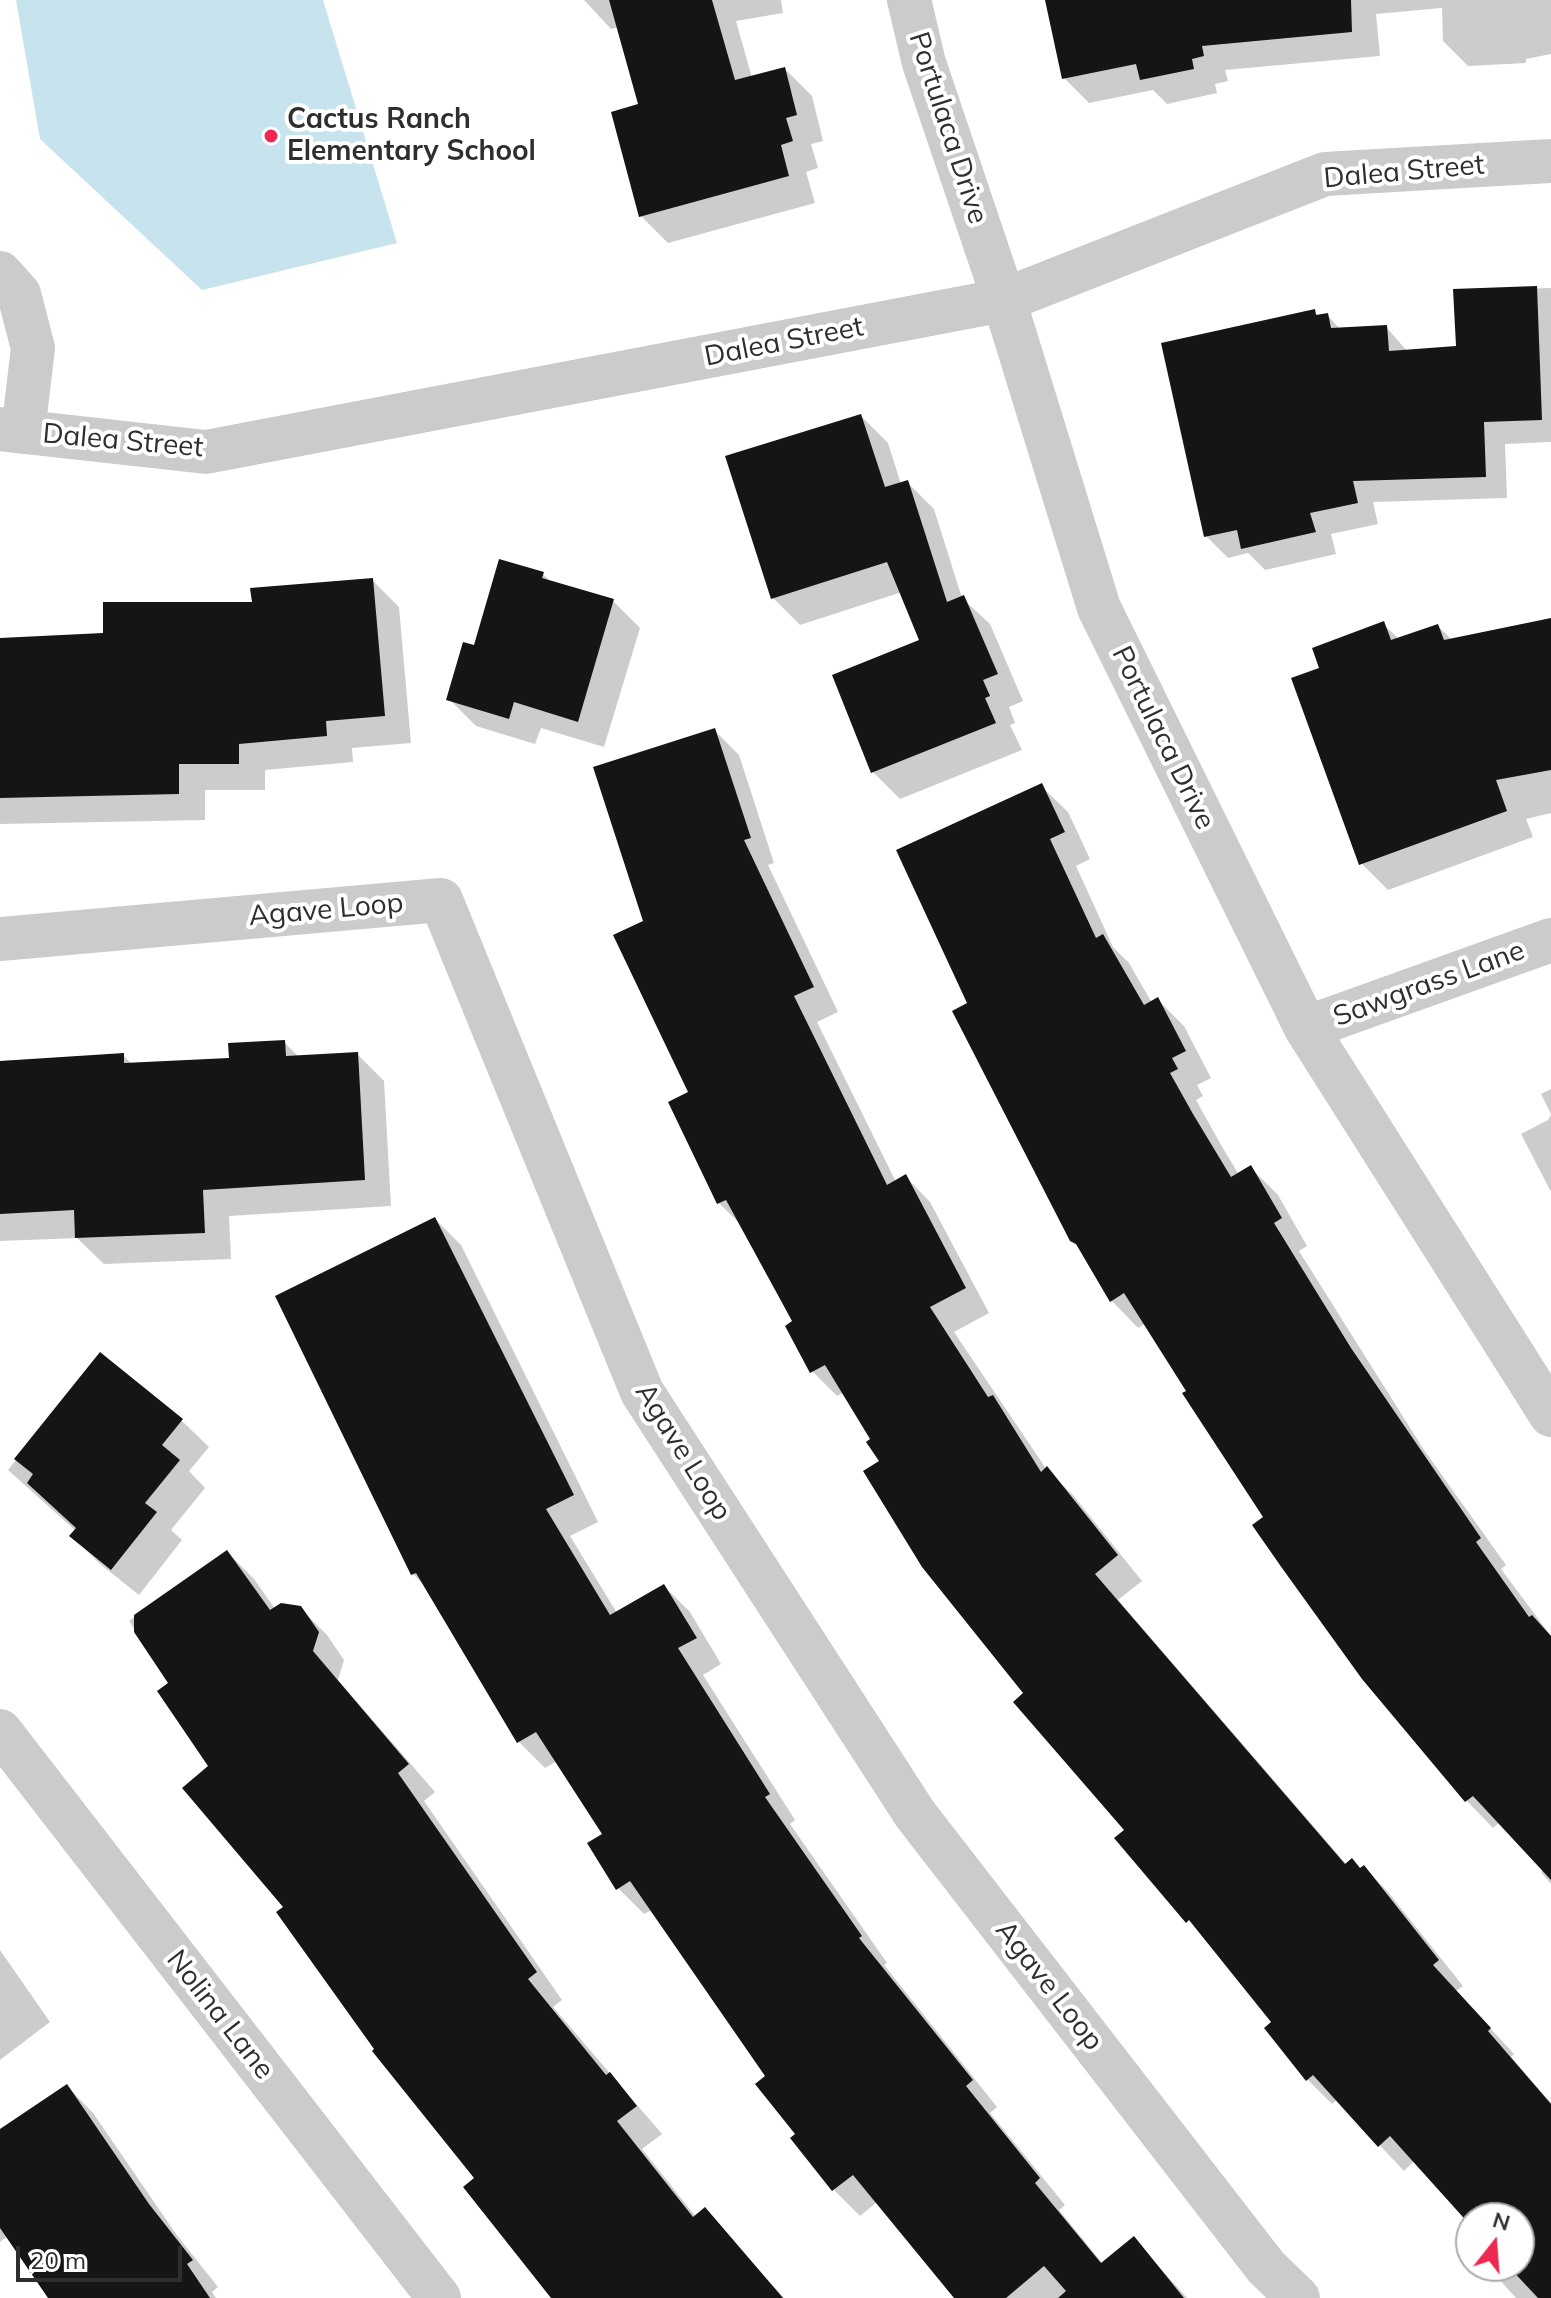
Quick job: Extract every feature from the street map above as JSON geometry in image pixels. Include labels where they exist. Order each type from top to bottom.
[{"type":"street","name":"Portulaca Drive","points":[[909,0],[924,63],[1004,300],[1099,608],[1306,1028],[1551,1415]]},
{"type":"street","name":"Dalea Street","points":[[11,431],[206,452],[1004,300],[1325,174],[1551,161]]},
{"type":"street","points":[[0,273],[19,294],[33,348],[11,431]]},
{"type":"street","name":"Agave Loop","points":[[0,939],[441,900],[642,1392],[915,1814],[1266,2267],[1298,2298]]},
{"type":"street","name":"Sawgrass Lane","points":[[1306,1028],[1551,940]]},
{"type":"street","name":"Nolina Lane","points":[[0,1731],[439,2298]]},
{"type":"water","points":[[16,0],[323,0],[397,243],[202,290],[40,139]]},
{"type":"building","points":[[609,0],[712,0],[735,80],[785,67],[797,115],[786,118],[793,141],[781,145],[789,176],[639,217],[611,112],[638,104]]},
{"type":"building","points":[[1045,0],[1351,0],[1352,32],[1202,46],[1204,56],[1192,59],[1194,69],[1140,80],[1136,64],[1062,79]]},
{"type":"building","points":[[1537,286],[1542,420],[1484,422],[1486,477],[1353,481],[1358,503],[1310,513],[1316,532],[1241,549],[1237,530],[1204,537],[1161,343],[1315,309],[1316,315],[1328,313],[1331,328],[1387,325],[1389,351],[1456,346],[1453,289]]},
{"type":"building","points":[[861,414],[885,487],[908,480],[947,602],[964,595],[998,674],[983,680],[990,696],[985,698],[996,723],[871,773],[832,675],[919,640],[887,562],[771,599],[725,456]]},
{"type":"building","points":[[499,559],[544,572],[542,578],[614,599],[578,722],[514,702],[509,719],[446,700],[463,642],[474,645]]},
{"type":"building","points":[[373,578],[385,716],[326,721],[327,736],[239,744],[239,764],[179,764],[179,794],[0,798],[0,638],[103,633],[103,602],[252,602],[250,588]]},
{"type":"building","points":[[1551,618],[1551,770],[1496,780],[1507,811],[1359,865],[1291,678],[1319,668],[1312,648],[1384,621],[1391,640],[1438,624],[1444,640]]},
{"type":"building","points":[[715,728],[751,838],[744,840],[814,987],[794,996],[887,1185],[906,1174],[966,1288],[930,1307],[988,1397],[993,1395],[1041,1472],[1047,1466],[1118,1555],[1095,1574],[1345,1864],[1352,1858],[1360,1868],[1364,1865],[1439,1960],[1433,1965],[1491,2028],[1488,2031],[1551,2104],[1551,2298],[1538,2298],[1523,2282],[1535,2282],[1535,2202],[1455,2202],[1455,2208],[1390,2136],[1378,2147],[1313,2075],[1306,2081],[1264,2028],[1271,2022],[1189,1920],[1186,1923],[1114,1838],[1124,1830],[1013,1702],[1023,1693],[922,1567],[863,1471],[879,1461],[866,1442],[870,1439],[825,1365],[810,1373],[785,1326],[792,1321],[726,1200],[717,1204],[668,1102],[688,1092],[613,935],[643,921],[593,767]]},
{"type":"building","points":[[1042,783],[1065,832],[1050,839],[1096,938],[1103,934],[1144,1005],[1158,997],[1186,1051],[1172,1058],[1178,1069],[1170,1073],[1193,1114],[1231,1177],[1251,1165],[1282,1218],[1274,1223],[1351,1348],[1481,1538],[1476,1542],[1529,1617],[1532,1615],[1551,1636],[1551,1880],[1473,1796],[1465,1802],[1362,1679],[1252,1525],[1263,1517],[1182,1393],[1186,1391],[1124,1293],[1110,1302],[1076,1244],[1070,1241],[952,1011],[967,1003],[896,850]]},
{"type":"building","points":[[285,1040],[286,1056],[358,1052],[365,1180],[203,1190],[205,1233],[75,1238],[74,1210],[0,1214],[0,1061],[124,1053],[124,1063],[229,1058],[228,1043]]},
{"type":"building","points":[[435,1217],[574,1495],[546,1509],[610,1615],[664,1584],[697,1638],[678,1648],[770,1794],[765,1797],[862,1936],[859,1938],[973,2080],[966,2086],[1040,2178],[1035,2183],[1101,2263],[1134,2236],[1184,2298],[1058,2298],[1066,2291],[1044,2266],[1006,2298],[954,2298],[853,2175],[832,2191],[790,2138],[795,2134],[755,2084],[765,2076],[630,1881],[616,1890],[587,1843],[602,1834],[536,1732],[517,1743],[416,1573],[411,1575],[275,1296]]},
{"type":"building","points":[[100,1352],[183,1419],[162,1445],[180,1460],[145,1503],[157,1512],[111,1570],[69,1536],[76,1528],[27,1483],[33,1474],[14,1459]]},
{"type":"building","points":[[227,1550],[270,1610],[281,1603],[301,1606],[319,1632],[313,1651],[409,1764],[398,1773],[537,1972],[528,1979],[606,2075],[610,2072],[637,2106],[617,2121],[693,2217],[705,2207],[783,2298],[551,2298],[463,2187],[474,2178],[372,2051],[374,2049],[276,1912],[283,1907],[182,1788],[208,1766],[157,1691],[168,1683],[134,1632],[134,1615]]},
{"type":"building","points":[[67,2084],[149,2204],[193,2260],[187,2264],[210,2298],[48,2298],[0,2228],[0,2129]]},
{"type":"place","name":"Cactus Ranch Elementary School","points":[[271,136]]}]
